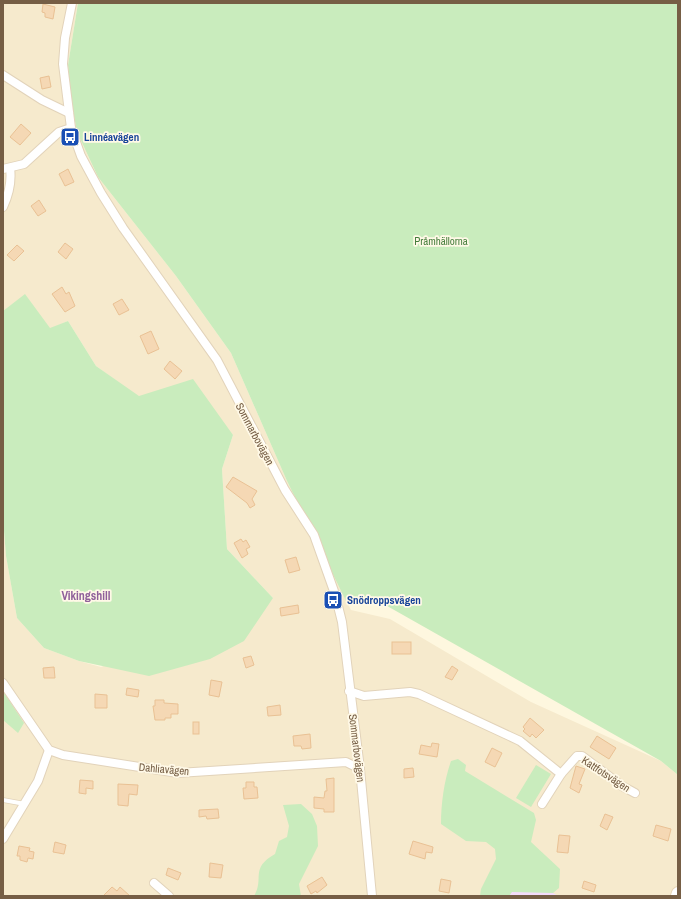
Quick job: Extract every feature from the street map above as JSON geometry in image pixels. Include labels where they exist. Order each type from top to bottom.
[{"type":"street","name":"Sommarbovägen","points":[[72,3],[65,38],[63,64],[72,128],[81,156],[101,193],[163,286],[216,360],[285,490],[314,535],[335,594],[342,622],[349,691],[360,769],[372,896]]},
{"type":"street","points":[[3,75],[42,100],[69,112]]},
{"type":"street","points":[[3,207],[9,196],[11,177],[6,168],[24,164],[59,132],[72,128]]},
{"type":"street","points":[[3,683],[49,750],[38,781],[3,839]]},
{"type":"street","points":[[349,691],[364,696],[410,692],[420,694],[520,741],[561,774],[542,804]]},
{"type":"street","name":"Dahliavägen","points":[[49,750],[63,755],[178,773],[346,762],[360,769]]},
{"type":"street","name":"Kattfotsvägen","points":[[561,774],[577,756],[582,756],[622,786],[635,793]]},
{"type":"street","points":[[154,883],[168,896]]},
{"type":"lane","points":[[3,800],[25,804]]},
{"type":"shaded area","points":[[3,3],[78,3],[68,65],[71,100],[77,132],[98,177],[176,276],[231,353],[287,481],[351,610],[390,619],[531,702],[661,761],[678,775],[678,896],[3,896],[3,518],[6,556],[17,618],[44,648],[79,661],[101,667],[273,598],[227,549],[222,469],[233,435],[139,397],[96,366],[68,321],[50,329],[25,295],[3,311]]},
{"type":"shaded area","points":[[516,874],[553,893],[558,896],[503,896]]},
{"type":"green space","name":"Pråmhällorna","points":[[78,3],[678,3],[678,775],[661,761],[373,598],[348,605],[287,481],[231,353],[176,276],[98,177],[77,132],[71,100],[68,65]]},
{"type":"green space","points":[[25,294],[50,328],[68,321],[96,366],[139,396],[193,379],[233,435],[222,469],[227,549],[273,598],[244,641],[210,659],[149,676],[79,661],[44,648],[17,618],[6,556],[3,518],[3,311]]},
{"type":"green space","points":[[3,691],[24,723],[18,733],[3,720]]},
{"type":"green space","points":[[458,759],[466,765],[465,771],[534,813],[536,820],[531,842],[560,869],[559,888],[553,893],[512,892],[509,896],[480,896],[481,889],[496,859],[495,849],[486,842],[466,841],[441,824],[442,801],[446,776],[451,761]]},
{"type":"green space","points":[[536,765],[551,774],[531,807],[516,798]]},
{"type":"green space","points":[[301,804],[312,814],[317,826],[318,846],[299,884],[301,896],[254,896],[257,890],[262,864],[275,854],[279,841],[287,837],[289,826],[283,805]]},
{"type":"building","points":[[43,4],[55,7],[53,19],[45,17],[45,13],[42,12]]},
{"type":"building","points":[[49,76],[51,87],[42,89],[40,78]]},
{"type":"building","points":[[21,124],[31,133],[20,145],[10,137]]},
{"type":"building","points":[[68,169],[74,182],[65,186],[59,174]]},
{"type":"building","points":[[39,200],[46,211],[38,216],[31,206]]},
{"type":"building","points":[[65,243],[73,249],[66,259],[58,252]]},
{"type":"building","points":[[17,245],[24,251],[14,261],[7,255]]},
{"type":"building","points":[[62,287],[66,294],[69,292],[75,306],[65,312],[52,294]]},
{"type":"building","points":[[122,299],[129,310],[119,315],[113,304]]},
{"type":"building","points":[[151,331],[159,349],[148,354],[140,336]]},
{"type":"building","points":[[170,361],[182,371],[175,379],[164,369]]},
{"type":"building","points":[[233,477],[257,491],[252,499],[255,505],[250,508],[247,503],[226,487]]},
{"type":"building","points":[[241,539],[243,542],[246,540],[250,547],[246,549],[248,554],[242,558],[234,543]]},
{"type":"building","points":[[296,557],[300,570],[289,573],[285,560]]},
{"type":"building","points":[[298,605],[299,613],[281,616],[280,608]]},
{"type":"building","points":[[392,642],[411,642],[411,654],[392,654]]},
{"type":"building","points":[[251,656],[254,665],[246,668],[243,658]]},
{"type":"building","points":[[452,666],[458,670],[452,680],[445,677]]},
{"type":"building","points":[[54,667],[55,678],[44,678],[43,668]]},
{"type":"building","points":[[211,680],[222,682],[219,697],[209,695]]},
{"type":"building","points":[[127,688],[139,690],[138,697],[126,695]]},
{"type":"building","points":[[95,694],[107,695],[107,708],[95,708]]},
{"type":"building","points":[[155,700],[164,700],[164,703],[178,704],[178,714],[171,714],[171,718],[165,718],[165,720],[155,720],[153,706],[155,706]]},
{"type":"building","points":[[280,705],[281,715],[268,716],[267,707]]},
{"type":"building","points":[[530,718],[544,730],[536,738],[532,734],[530,737],[523,731],[525,729],[523,727]]},
{"type":"building","points":[[193,722],[199,722],[199,734],[193,734]]},
{"type":"building","points":[[310,734],[311,748],[302,749],[301,746],[294,746],[293,736]]},
{"type":"building","points":[[597,736],[616,748],[609,759],[590,747]]},
{"type":"building","points":[[432,743],[439,744],[437,757],[419,754],[421,745],[431,747]]},
{"type":"building","points":[[492,748],[502,753],[495,767],[485,762]]},
{"type":"building","points":[[576,766],[585,769],[579,784],[582,785],[579,793],[570,788]]},
{"type":"building","points":[[413,768],[414,777],[404,778],[404,769]]},
{"type":"building","points":[[334,778],[334,812],[324,812],[324,809],[314,808],[314,797],[324,798],[325,791],[327,791],[326,779]]},
{"type":"building","points":[[80,780],[93,781],[93,789],[86,788],[86,794],[79,793]]},
{"type":"building","points":[[246,782],[254,782],[254,787],[257,787],[258,798],[244,799],[243,788],[246,788]]},
{"type":"building","points":[[118,784],[138,785],[137,795],[129,794],[128,806],[118,805]]},
{"type":"building","points":[[218,809],[219,818],[207,819],[206,816],[199,817],[199,810]]},
{"type":"building","points":[[605,814],[613,817],[607,830],[600,826]]},
{"type":"building","points":[[656,825],[671,829],[668,841],[653,836]]},
{"type":"building","points":[[559,835],[570,836],[568,853],[557,852]]},
{"type":"building","points":[[413,841],[433,847],[432,853],[426,852],[425,859],[409,854]]},
{"type":"building","points":[[55,842],[66,845],[64,854],[53,852]]},
{"type":"building","points":[[19,846],[30,848],[29,851],[34,852],[33,859],[28,858],[27,862],[20,860],[20,856],[17,856]]},
{"type":"building","points":[[210,863],[223,865],[221,878],[209,877]]},
{"type":"building","points":[[168,868],[181,873],[178,880],[166,875]]},
{"type":"building","points":[[322,877],[327,885],[317,893],[316,891],[311,894],[307,886]]},
{"type":"building","points":[[441,879],[451,881],[449,893],[439,891]]},
{"type":"building","points":[[584,881],[596,885],[594,892],[582,888]]},
{"type":"building","points":[[112,887],[117,891],[120,887],[130,896],[103,896]]},
{"type":"place","name":"Linnéavägen","points":[[70,137]]},
{"type":"place","name":"Snödroppsvägen","points":[[333,600]]},
{"type":"district","name":"Vikingshill","points":[[86,596]]}]
